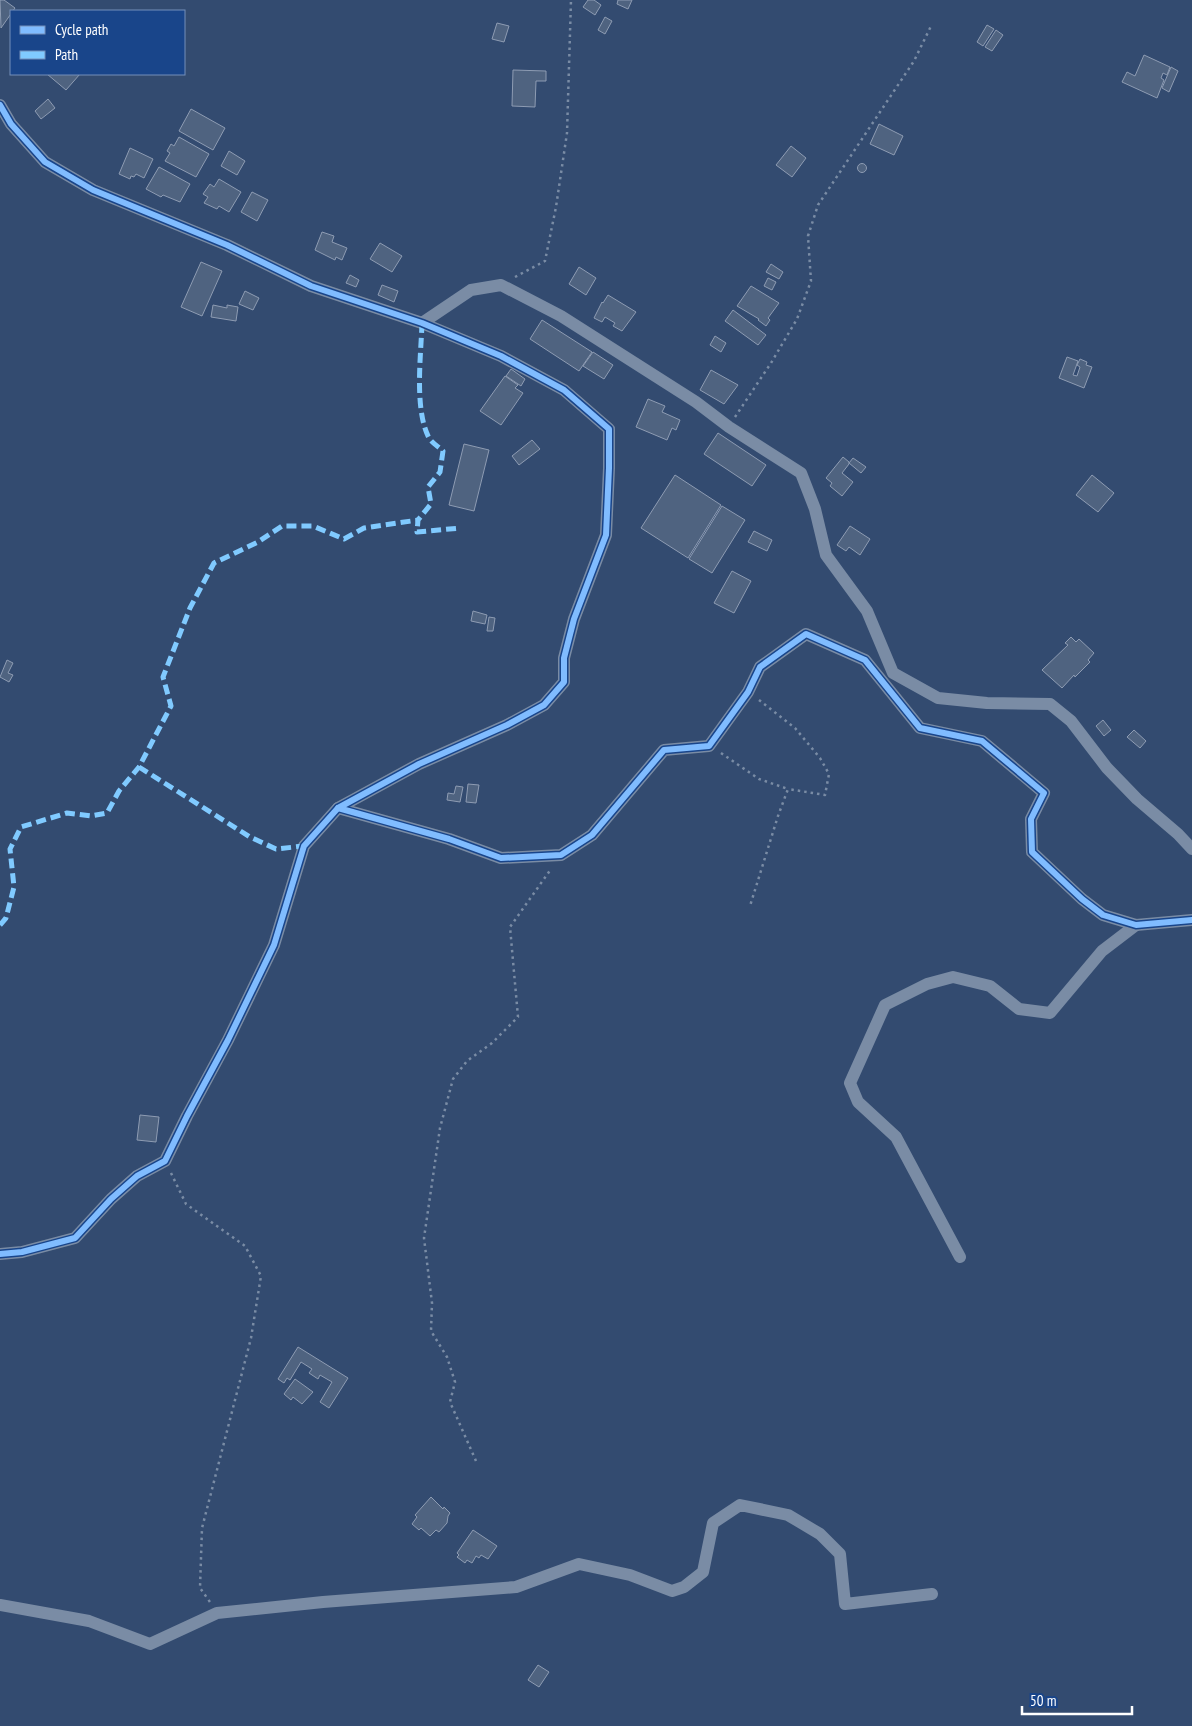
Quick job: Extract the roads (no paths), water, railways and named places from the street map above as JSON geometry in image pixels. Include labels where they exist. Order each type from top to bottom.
[{"type":"street","points":[[0,105],[11,124],[45,162],[93,190],[227,245],[311,286],[422,323],[500,356],[564,390],[609,429],[606,534],[574,619],[564,658],[564,682],[544,704],[507,725],[419,764],[338,808],[304,846],[274,945],[228,1040],[165,1161],[137,1176],[111,1199],[75,1238],[22,1252],[0,1254]]},
{"type":"street","points":[[422,323],[471,290],[501,285],[562,316],[696,402],[729,427],[801,473],[815,509],[826,555],[867,611],[893,673],[938,698],[987,703],[1050,704],[1071,721],[1107,768],[1137,799],[1178,834],[1192,849]]},
{"type":"street","points":[[338,808],[449,839],[501,858],[561,855],[592,835],[664,750],[709,746],[748,692],[760,667],[806,634],[865,660],[920,728],[982,741],[1044,793],[1031,819],[1032,852],[1102,915],[1136,925],[1192,920]]},
{"type":"street","points":[[960,1257],[896,1137],[858,1102],[850,1083],[886,1005],[927,984],[953,977],[990,986],[1019,1009],[1050,1013],[1102,951],[1136,925]]},
{"type":"street","points":[[0,1604],[89,1621],[150,1644],[217,1613],[323,1602],[516,1587],[579,1564],[630,1575],[672,1591],[684,1587],[703,1572],[713,1523],[740,1505],[788,1516],[820,1534],[840,1554],[845,1604],[932,1594]]}]
